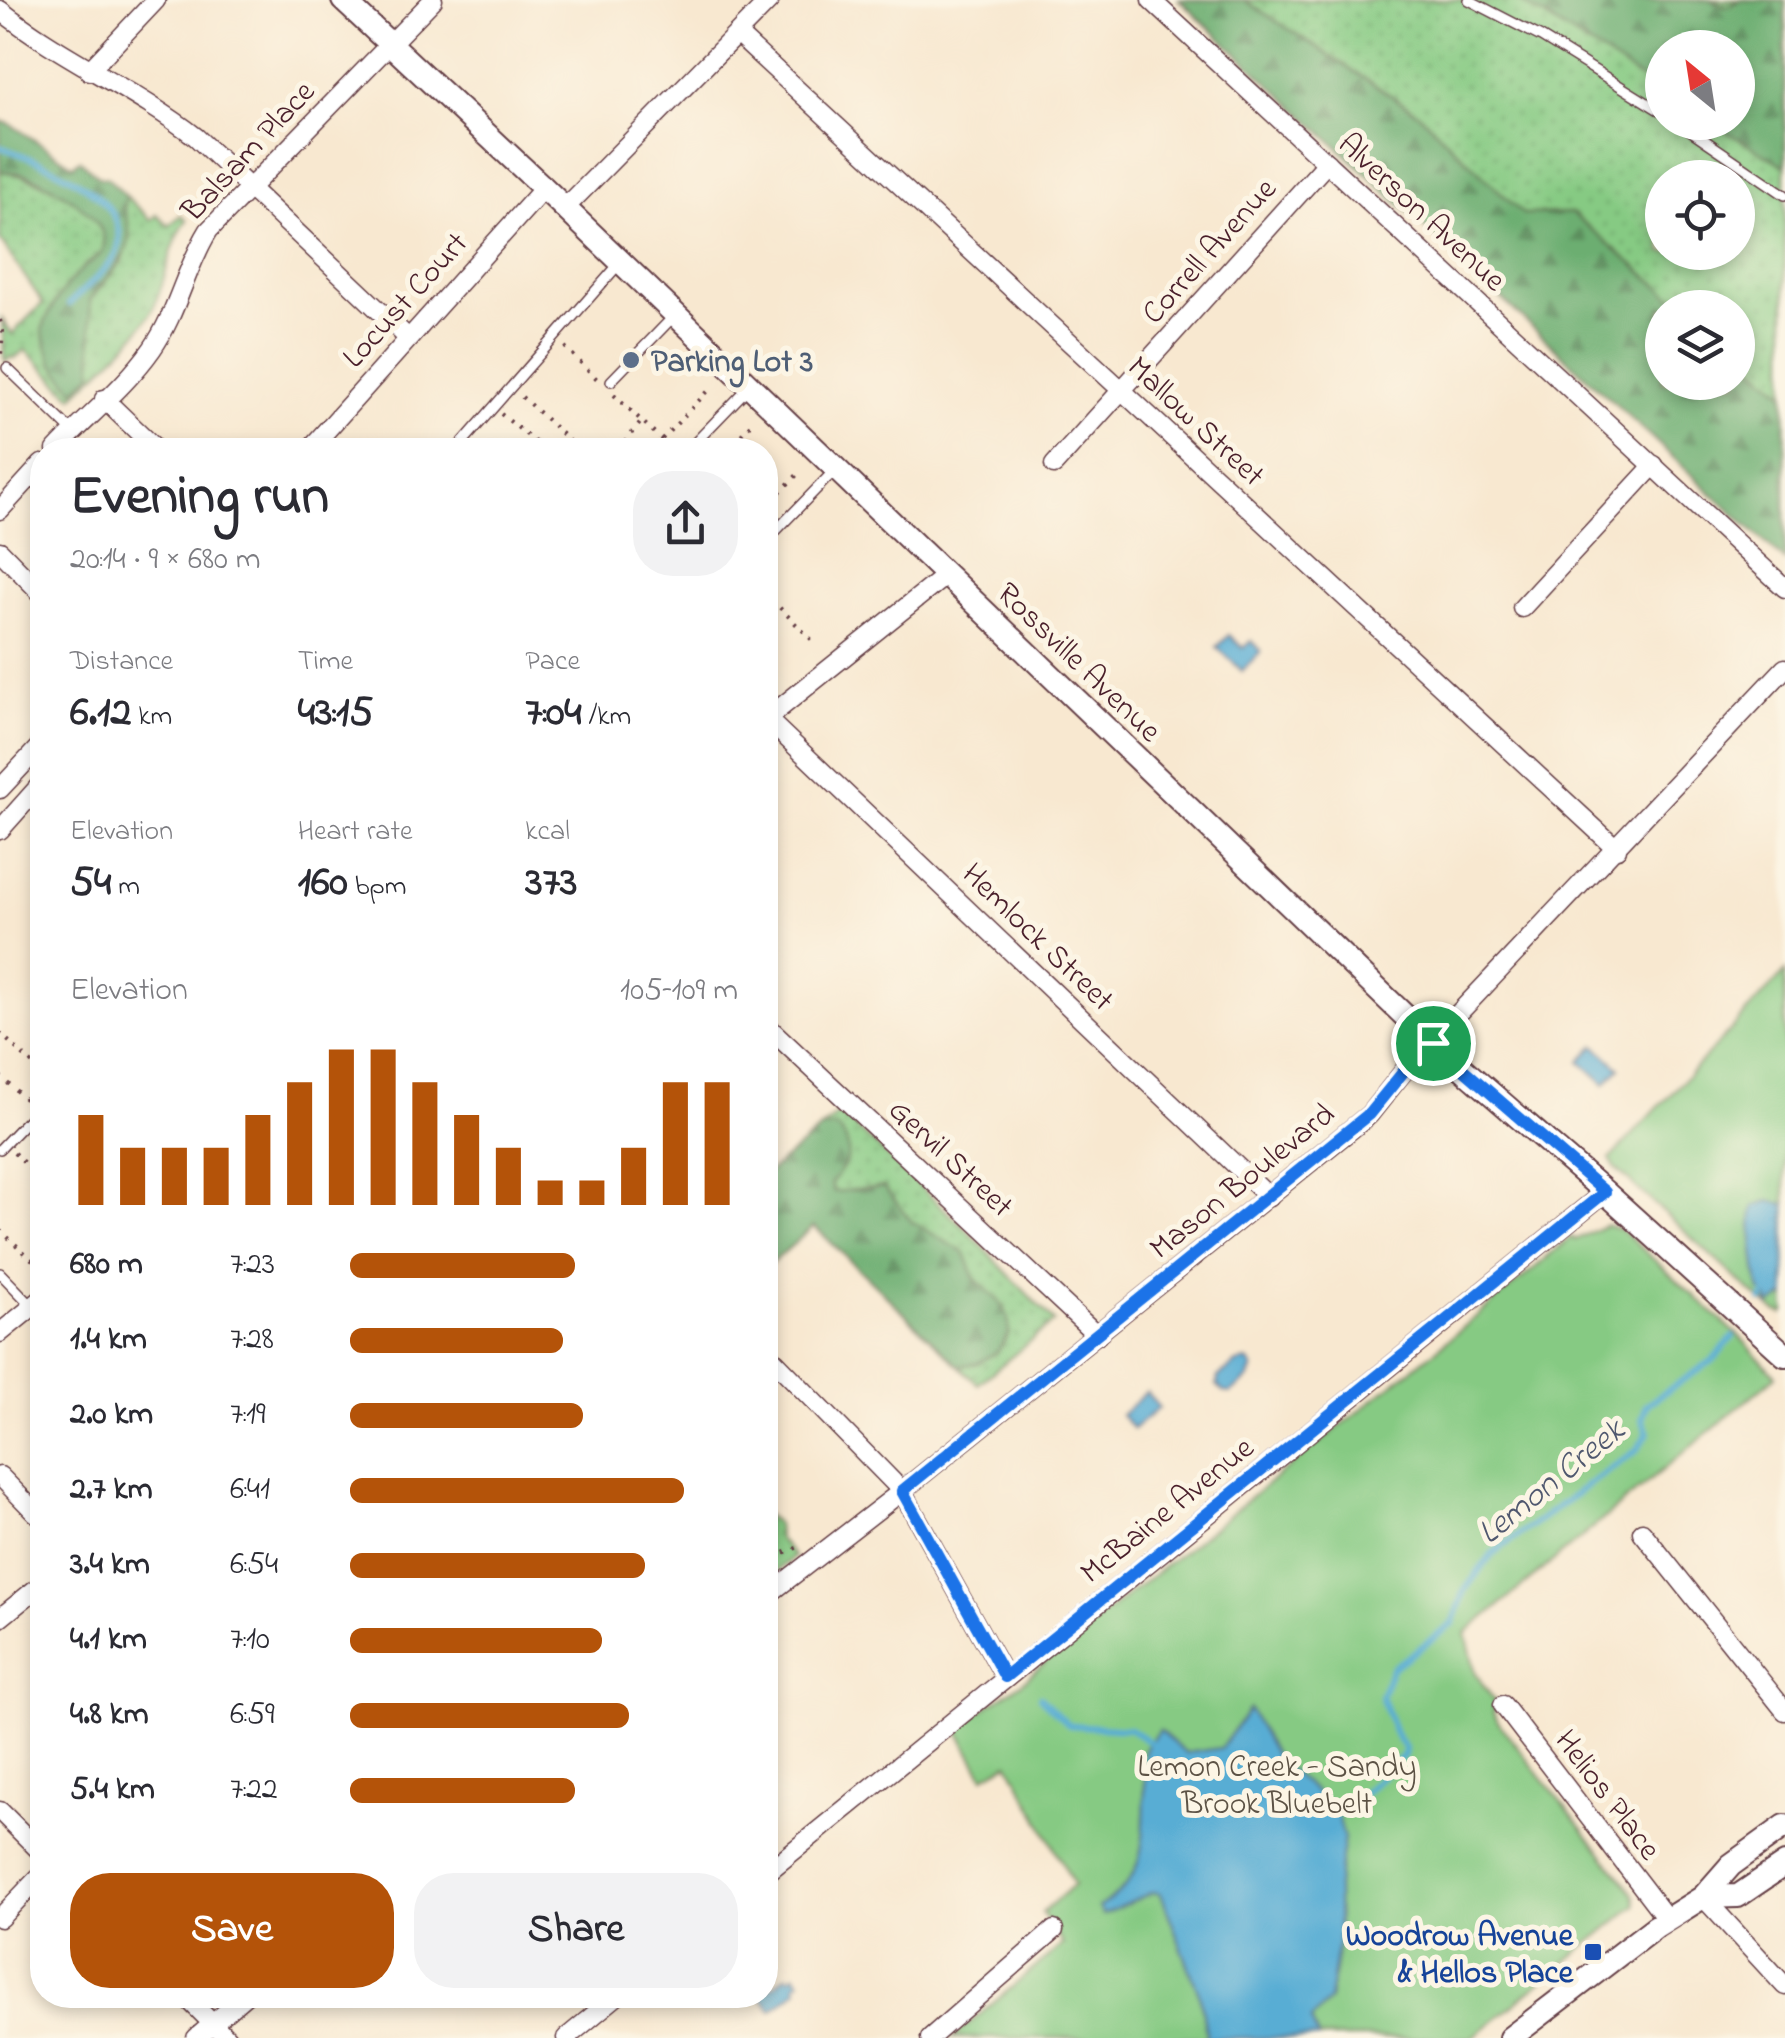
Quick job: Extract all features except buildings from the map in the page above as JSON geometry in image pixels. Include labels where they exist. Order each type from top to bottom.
[{"type":"street","points":[[90,71],[156,0]]},
{"type":"street","name":"Rossville Avenue","points":[[343,0],[544,188],[1433,1043],[1785,1355]]},
{"type":"street","name":"Balsam Place","points":[[67,438],[152,348],[182,292],[193,256],[209,230],[433,0]]},
{"type":"street","points":[[564,209],[770,0]]},
{"type":"street","name":"Alverson Avenue","points":[[1151,0],[1785,588]]},
{"type":"street","points":[[0,10],[90,71],[161,110],[196,137],[408,338]]},
{"type":"street","name":"Mallow Street","points":[[737,34],[1616,849]]},
{"type":"street","name":"Correll Avenue","points":[[1054,465],[1327,164]]},
{"type":"street","name":"Locust Court","points":[[320,438],[544,188]]},
{"type":"street","points":[[104,399],[145,438]]},
{"type":"street","points":[[1522,608],[1654,465]]},
{"type":"street","points":[[0,510],[30,477]]},
{"type":"street","points":[[0,552],[30,582]]},
{"type":"street","points":[[778,710],[945,576]]},
{"type":"street","name":"Mason Boulevard","points":[[778,1587],[1098,1335],[1369,1114],[1404,1071],[1785,668]]},
{"type":"street","name":"Hemlock Street","points":[[778,731],[1269,1197]]},
{"type":"street","points":[[0,788],[30,757]]},
{"type":"street","points":[[0,830],[30,796]]},
{"type":"street","name":"Gervil Street","points":[[778,1036],[1098,1335]]},
{"type":"street","name":"McBaine Avenue","points":[[778,1863],[1605,1192]]},
{"type":"street","points":[[0,1333],[30,1309]]},
{"type":"street","points":[[778,1364],[902,1491],[1005,1677]]},
{"type":"street","points":[[0,1476],[30,1508]]},
{"type":"street","points":[[1642,1532],[1785,1711]]},
{"type":"street","points":[[0,1618],[30,1594]]},
{"type":"street","name":"Helios Place","points":[[1503,1704],[1668,1919]]},
{"type":"street","points":[[0,1811],[30,1841]]},
{"type":"street","points":[[1510,2038],[1703,1897],[1731,1865],[1785,1826]]},
{"type":"street","points":[[1703,1897],[1738,1896],[1785,1864]]},
{"type":"street","points":[[0,1918],[30,1887]]},
{"type":"street","points":[[1703,1897],[1785,1986]]},
{"type":"street","points":[[930,2038],[1054,1930]]},
{"type":"street","points":[[197,2008],[228,2038]]},
{"type":"street","points":[[196,2038],[229,2008]]},
{"type":"street","points":[[566,2038],[602,2008]]},
{"type":"lane","points":[[1469,0],[1541,37],[1645,101]]},
{"type":"lane","points":[[1704,140],[1785,196]]},
{"type":"lane","points":[[466,438],[620,262]]},
{"type":"lane","points":[[611,381],[674,315]]},
{"type":"lane","points":[[6,366],[73,432]]},
{"type":"lane","points":[[700,438],[749,387]]},
{"type":"lane","points":[[778,529],[835,470]]},
{"type":"lane","points":[[4,1148],[30,1116]]},
{"type":"lane","points":[[0,1273],[30,1297]]},
{"type":"path","points":[[0,320],[0,352],[6,366]]},
{"type":"path","points":[[562,344],[596,376],[599,384]]},
{"type":"path","points":[[663,438],[712,387]]},
{"type":"path","points":[[515,390],[566,438]]},
{"type":"path","points":[[610,394],[661,438]]},
{"type":"path","points":[[497,412],[529,438]]},
{"type":"path","points":[[628,438],[642,422]]},
{"type":"path","points":[[738,438],[751,424]]},
{"type":"path","points":[[778,494],[800,471]]},
{"type":"path","points":[[778,606],[815,642]]},
{"type":"path","points":[[0,1033],[30,1062]]},
{"type":"path","points":[[0,1076],[30,1100]]},
{"type":"path","points":[[21,1136],[30,1145]]},
{"type":"path","points":[[4,1148],[30,1171]]},
{"type":"path","points":[[0,1230],[30,1258]]},
{"type":"green space","points":[[1179,0],[1785,0],[1785,561]]},
{"type":"green space","points":[[1179,0],[1244,0],[1418,113],[1523,214],[1572,213],[1664,290],[1645,290],[1645,400],[1755,400],[1755,367],[1785,393],[1785,561]]},
{"type":"green space","points":[[1518,0],[1709,0],[1727,7],[1741,0],[1785,0],[1785,166],[1741,140],[1755,140],[1755,30],[1645,30],[1645,81]]},
{"type":"green space","points":[[0,121],[73,165],[80,160],[100,178],[107,177],[127,197],[123,205],[128,222],[127,247],[90,300],[93,373],[75,390],[52,362],[42,330],[68,284],[101,253],[104,238],[89,214],[62,193],[23,174],[0,171]]},
{"type":"green space","points":[[0,171],[30,178],[64,194],[92,215],[101,229],[103,248],[76,280],[52,362],[75,390],[90,300],[123,260],[130,238],[123,205],[127,197],[151,220],[157,215],[169,226],[181,215],[187,220],[146,321],[73,397],[25,350],[14,359],[10,357],[6,362],[4,358],[2,319],[12,334],[43,303],[0,240]]},
{"type":"green space","points":[[1785,972],[1783,1314],[1750,1291],[1616,1169],[1610,1159]]},
{"type":"green space","points":[[840,1113],[963,1226],[1054,1322],[978,1384],[814,1226],[778,1258],[778,1164]]},
{"type":"green space","points":[[835,1127],[848,1148],[842,1169],[831,1183],[834,1192],[884,1187],[912,1222],[965,1253],[975,1279],[999,1301],[1008,1316],[1009,1333],[998,1351],[978,1363],[959,1366],[814,1226],[778,1258],[778,1164],[823,1128]]},
{"type":"green space","name":"Lemon Creek - Sandy Brook Bluebelt","points":[[1606,1225],[1621,1230],[1740,1337],[1776,1376],[1466,1633],[1476,1674],[1497,1705],[1493,1712],[1499,1723],[1634,1894],[1636,1905],[1472,2038],[952,2038],[1063,1944],[1042,1913],[1074,1885],[1009,1763],[984,1776],[956,1728],[1020,1684],[1572,1237],[1575,1240]]},
{"type":"green space","points":[[778,1538],[794,1557],[778,1570]]},
{"type":"water","points":[[1229,635],[1243,648],[1251,641],[1261,651],[1242,671],[1217,647]]},
{"type":"water","points":[[1595,1045],[1620,1068],[1605,1084],[1580,1061]]},
{"type":"water","points":[[1769,1201],[1785,1204],[1785,1296],[1769,1306],[1767,1293],[1760,1291],[1752,1223],[1754,1206]]},
{"type":"water","points":[[1248,1361],[1253,1367],[1249,1378],[1231,1393],[1223,1392],[1217,1385],[1218,1377],[1237,1363]]},
{"type":"water","points":[[1146,1392],[1159,1408],[1133,1429],[1121,1415]]},
{"type":"water","points":[[1249,1709],[1277,1760],[1336,1809],[1344,1838],[1337,1886],[1338,1942],[1329,2001],[1311,2020],[1318,2038],[1207,2038],[1200,1996],[1161,1894],[1153,1892],[1103,1915],[1098,1907],[1127,1884],[1140,1854],[1144,1754],[1149,1743],[1159,1730],[1186,1753],[1221,1748]]},
{"type":"water","points":[[795,1974],[800,1981],[795,1985],[798,1989],[778,2005],[778,1982],[787,1975],[790,1978]]},
{"type":"waterway","points":[[0,147],[80,183],[112,214],[119,232],[117,252],[103,272],[69,304]]},
{"type":"waterway","name":"Lemon Creek","points":[[1762,1301],[1770,1287]]},
{"type":"waterway","name":"Lemon Creek","points":[[1334,1813],[1350,1806],[1404,1755],[1405,1748],[1395,1734],[1381,1696],[1392,1668],[1453,1624],[1465,1590],[1492,1554],[1636,1451],[1648,1433],[1642,1419],[1647,1404],[1712,1361],[1733,1337]]},
{"type":"waterway","points":[[1040,1697],[1069,1725],[1130,1729],[1157,1747]]},
{"type":"place","name":"Parking Lot 3","points":[[631,360]]},
{"type":"place","name":"Woodrow Avenue & Hellos Place","points":[[1593,1952]]},
{"type":"route","points":[[1433,1043],[1605,1192],[1005,1677],[902,1491],[1369,1114],[1433,1043]]}]
